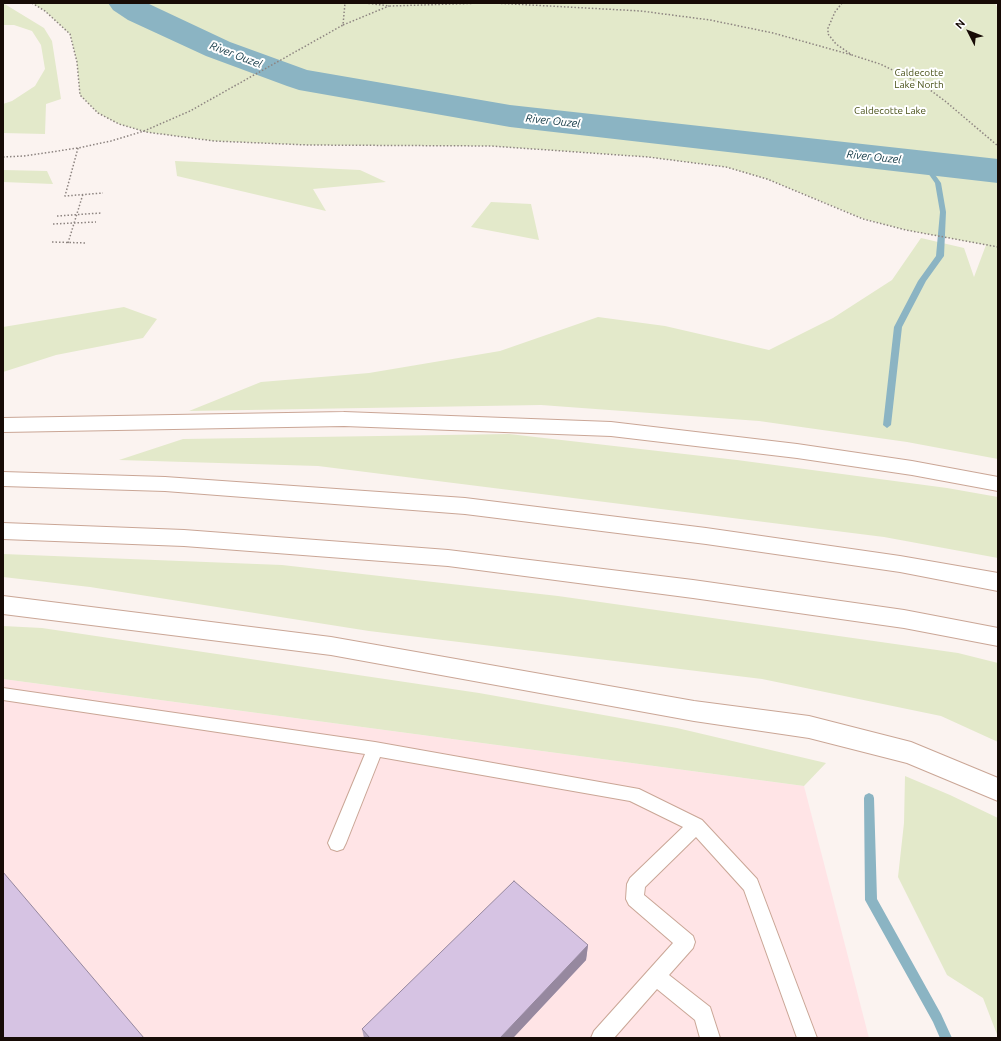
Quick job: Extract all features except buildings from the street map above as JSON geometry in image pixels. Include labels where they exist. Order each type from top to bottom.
[{"type":"highway","points":[[3,425],[344,419],[611,429],[797,451],[912,468],[998,484]]},
{"type":"highway","points":[[3,479],[165,484],[465,506],[706,536],[900,564],[998,582]]},
{"type":"highway","points":[[3,530],[184,538],[448,558],[693,589],[889,616],[998,637]]},
{"type":"highway","points":[[3,605],[331,646],[694,711],[809,728],[911,752],[998,790]]},
{"type":"lane","points":[[3,694],[375,749],[633,794],[696,825],[751,885],[807,1038]]},
{"type":"lane","points":[[337,843],[375,749]]},
{"type":"lane","points":[[601,1038],[686,942],[635,899],[636,884],[696,825]]},
{"type":"lane","points":[[655,976],[703,1014],[710,1038]]},
{"type":"path","points":[[32,3],[45,11],[70,34],[77,62],[80,95],[98,113],[119,124],[144,131],[214,140],[308,145],[491,146],[648,157],[726,167],[767,179],[864,219],[906,230],[998,247]]},
{"type":"path","points":[[343,25],[345,3]]},
{"type":"path","points":[[365,3],[390,6],[484,3]]},
{"type":"path","points":[[494,3],[641,11],[683,16],[773,33],[852,54],[880,64],[922,84],[945,101],[998,146]]},
{"type":"path","points":[[842,3],[835,12],[828,28],[828,34],[836,44],[852,54]]},
{"type":"path","points":[[3,157],[24,156],[78,148],[111,141],[144,131],[190,111],[222,94],[343,25],[390,6]]},
{"type":"path","points":[[78,148],[65,196],[103,193]]},
{"type":"path","points":[[68,243],[78,215],[83,194]]},
{"type":"path","points":[[57,216],[101,213]]},
{"type":"path","points":[[53,224],[96,222]]},
{"type":"path","points":[[52,242],[86,242]]},
{"type":"shaded area","points":[[3,679],[804,786],[869,1038],[3,1038]]},
{"type":"green space","points":[[3,3],[44,28],[52,41],[61,99],[46,104],[45,134],[3,133],[3,104],[12,101],[35,86],[45,69],[41,45],[32,31],[14,25],[3,25]]},
{"type":"green space","name":"Caldecotte Lake","points":[[32,3],[995,3],[998,9],[998,459],[907,442],[759,421],[541,405],[189,411],[261,382],[369,373],[500,351],[598,317],[665,326],[769,350],[833,318],[892,280],[921,238],[964,248],[974,277],[986,245],[906,230],[864,219],[767,179],[726,167],[648,157],[491,146],[308,145],[214,141],[146,132],[119,124],[98,113],[80,95],[77,62],[70,34],[45,11]]},
{"type":"green space","points":[[175,161],[360,170],[386,182],[313,189],[326,211],[177,176]]},
{"type":"green space","points":[[3,170],[47,171],[53,184],[3,182]]},
{"type":"green space","points":[[491,202],[531,204],[539,240],[471,227]]},
{"type":"green space","points":[[124,307],[157,319],[143,338],[56,355],[3,372],[3,327]]},
{"type":"green space","points":[[509,434],[737,460],[947,488],[998,497],[998,558],[884,537],[318,466],[119,460],[183,439]]},
{"type":"green space","points":[[3,554],[282,565],[558,596],[958,653],[998,663],[998,742],[941,716],[762,679],[369,631],[90,587],[3,577]]},
{"type":"green space","points":[[3,626],[42,628],[479,693],[677,728],[826,763],[804,786],[3,679]]},
{"type":"green space","points":[[905,776],[950,795],[998,818],[998,1037],[983,998],[947,975],[898,877],[904,823]]},
{"type":"waterway","name":"River Ouzel","points":[[124,3],[140,13],[218,49],[299,79],[510,116],[998,171]]},
{"type":"waterway","points":[[887,425],[898,327],[922,281],[940,256],[943,212],[938,183],[924,163]]},
{"type":"waterway","points":[[869,798],[871,900],[937,1018],[946,1038]]},
{"type":"park label","name":"Caldecotte Lake North","points":[[919,78]]}]
